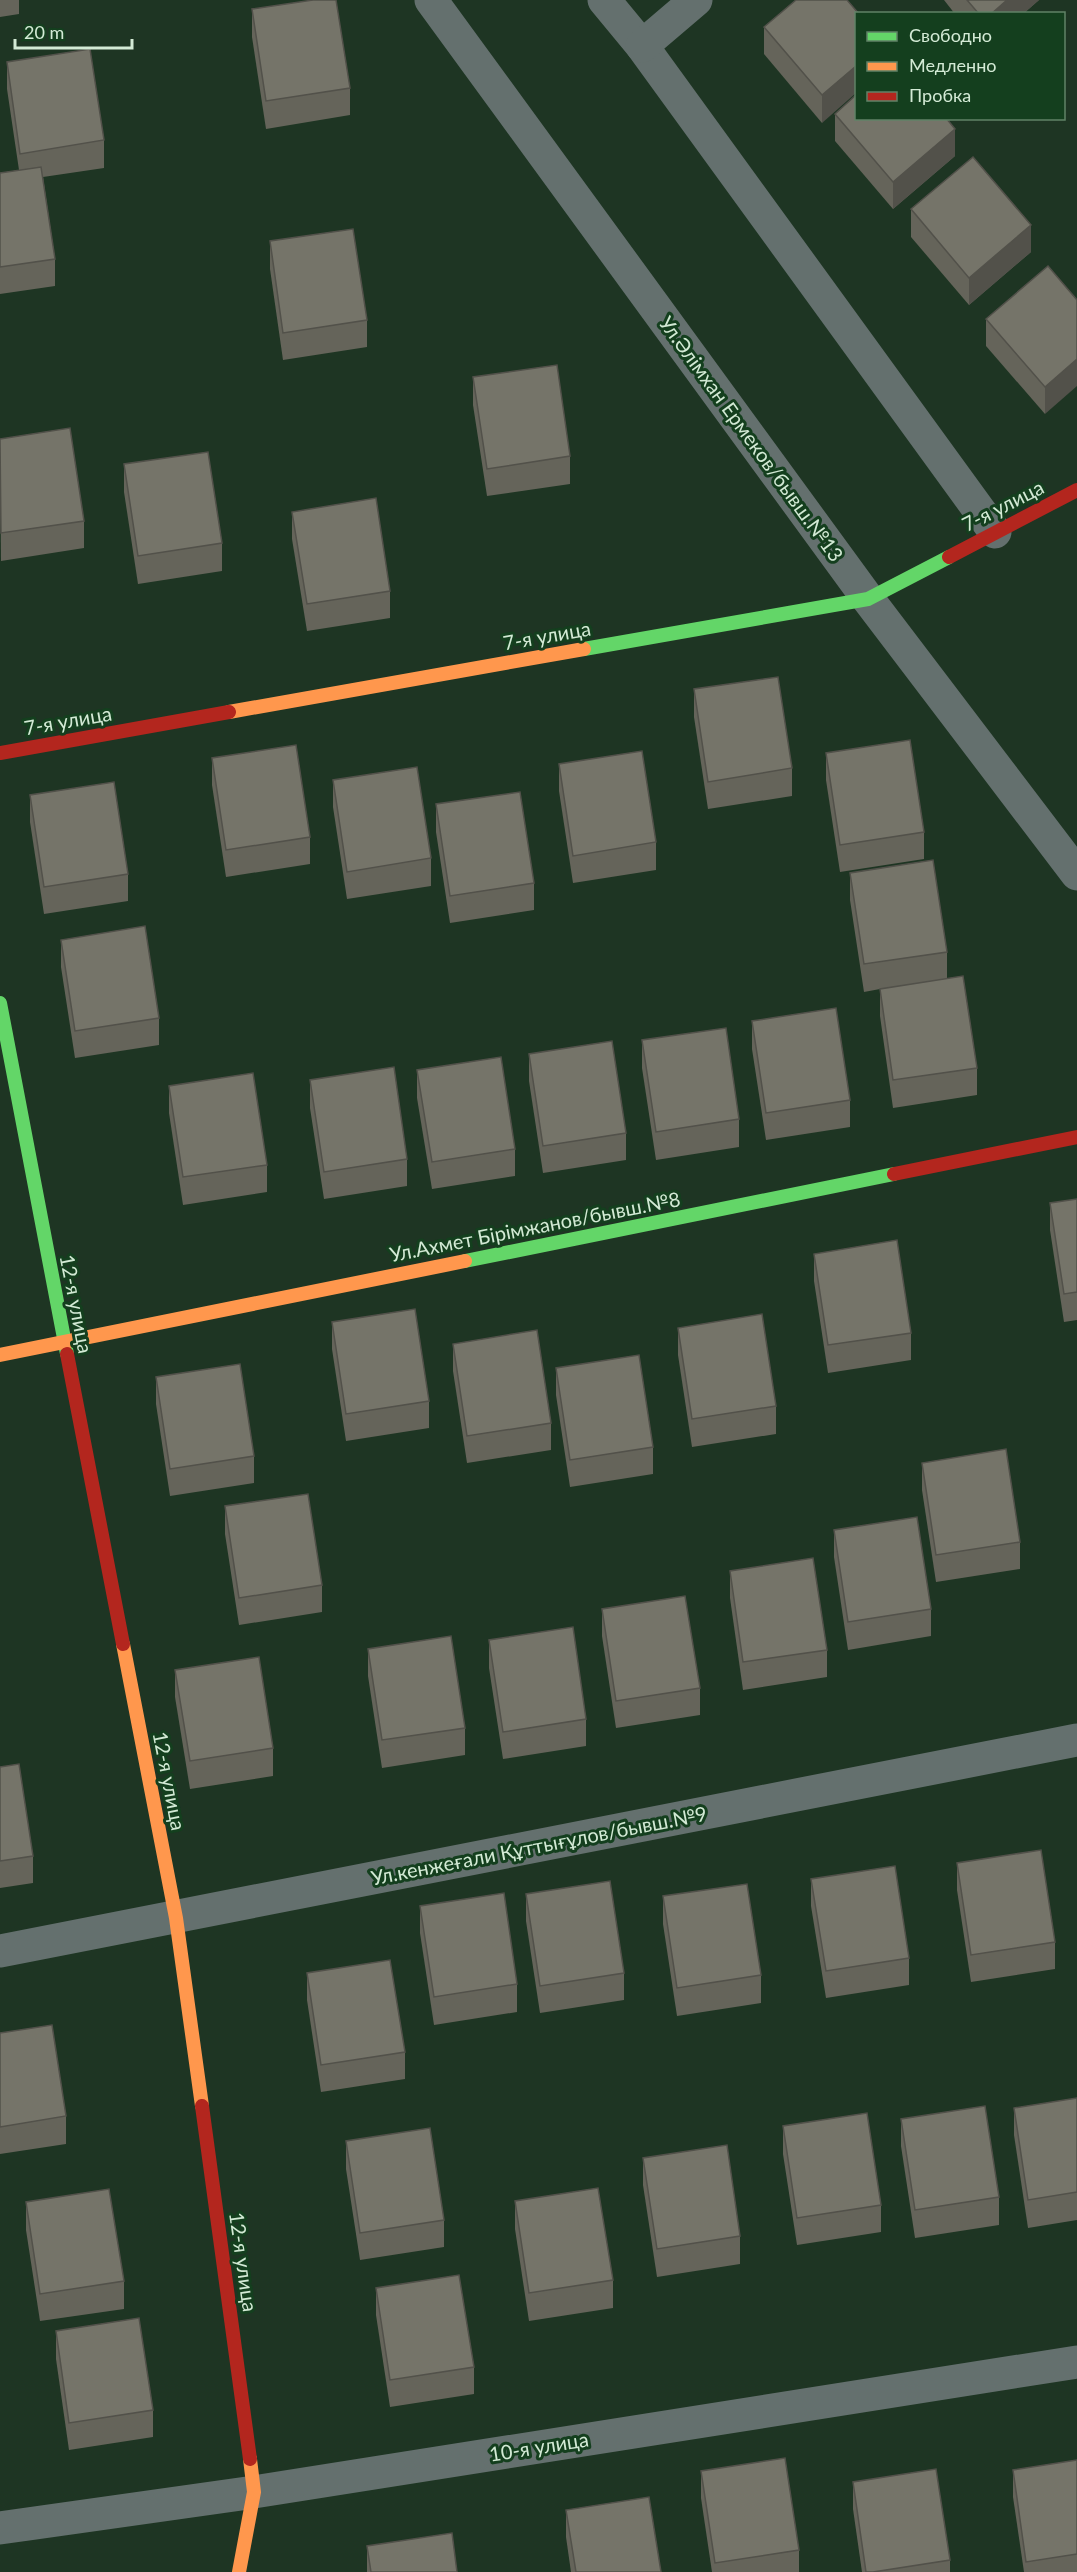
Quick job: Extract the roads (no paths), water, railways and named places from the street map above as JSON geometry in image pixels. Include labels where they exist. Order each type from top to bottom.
[{"type":"street","name":"Ул.Әлімхан Ермеков/бывш.№13","points":[[431,0],[868,599],[1077,873]]},
{"type":"street","points":[[604,0],[642,46],[995,532]]},
{"type":"street","points":[[642,46],[696,0]]},
{"type":"street","name":"7-я улица","points":[[0,753],[868,599],[1077,490]]},
{"type":"street","name":"12-я улица","points":[[0,1003],[176,1918],[254,2492],[238,2572]]},
{"type":"street","name":"Ул.Ахмет Бірімжанов/бывш.№8","points":[[0,1355],[1077,1137]]},
{"type":"street","name":"Ул.кенжеғали Құттығұлов/бывш.№9","points":[[0,1951],[1077,1740]]},
{"type":"street","name":"10-я улица","points":[[0,2528],[254,2492],[1077,2362]]}]
